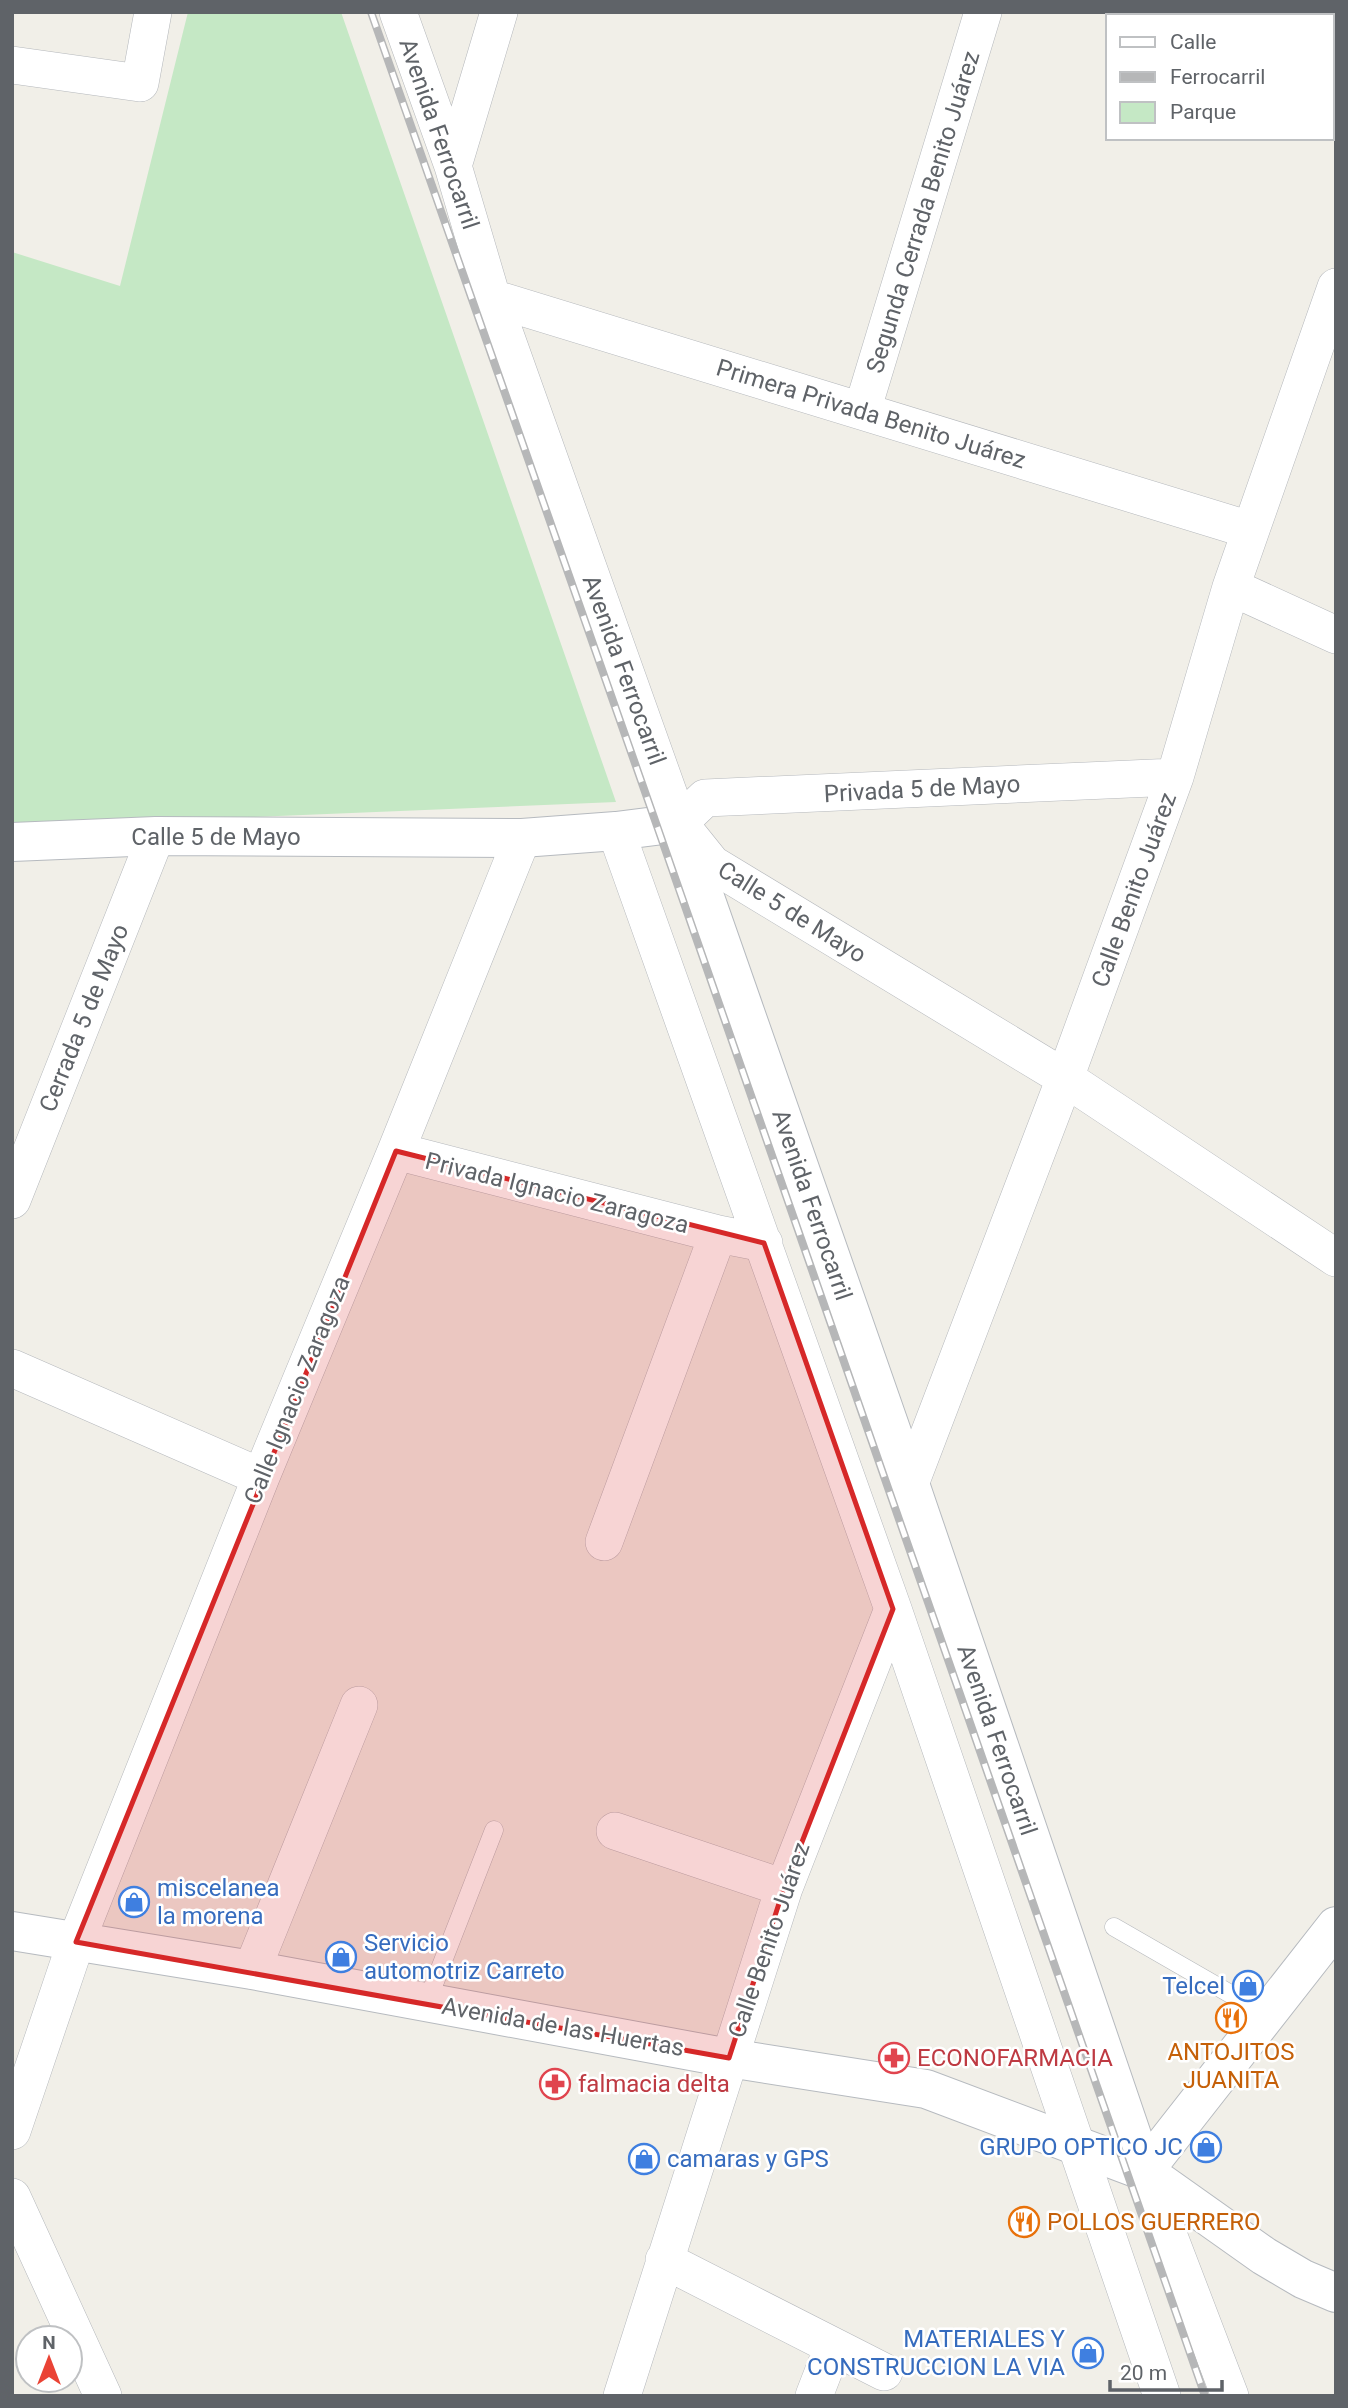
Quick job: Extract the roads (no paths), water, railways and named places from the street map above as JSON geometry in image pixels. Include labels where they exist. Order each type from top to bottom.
[{"type":"street","points":[[12,65],[141,83],[153,12]]},
{"type":"street","name":"Avenida Ferrocarril","points":[[398,12],[453,166],[492,298],[910,1484],[1144,2171],[1230,2396]]},
{"type":"street","points":[[453,166],[499,12]]},
{"type":"street","name":"Segunda Cerrada Benito Juárez","points":[[862,411],[983,12]]},
{"type":"street","name":"Calle Benito Juárez","points":[[910,1484],[1065,1078],[1175,777],[1231,587],[1336,287]]},
{"type":"street","name":"Primera Privada Benito Juárez","points":[[492,298],[1250,530]]},
{"type":"street","points":[[1231,587],[1336,635]]},
{"type":"street","name":"Privada 5 de Mayo","points":[[679,823],[705,798],[1175,777]]},
{"type":"street","name":"Calle 5 de Mayo","points":[[12,842],[156,836],[522,838],[679,823],[712,864],[1065,1078],[1336,1258]]},
{"type":"street","points":[[616,831],[892,1609],[1162,2396]]},
{"type":"street","name":"Cerrada 5 de Mayo","points":[[12,1200],[156,836]]},
{"type":"street","name":"Calle Ignacio Zaragoza","points":[[12,2131],[76,1942],[261,1477],[397,1151],[522,838]]},
{"type":"street","name":"Privada Ignacio Zaragoza","points":[[397,1151],[718,1234],[764,1243]]},
{"type":"street","name":"Privada Ignacio Zaragoza","points":[[604,1542],[718,1234]]},
{"type":"street","points":[[12,1368],[261,1477]]},
{"type":"street","name":"Calle Benito Juárez","points":[[622,2396],[784,1888],[892,1609]]},
{"type":"street","points":[[252,1970],[359,1705]]},
{"type":"street","points":[[615,1831],[784,1888]]},
{"type":"street","points":[[1144,2171],[1336,1926]]},
{"type":"street","name":"Avenida de las Huertas","points":[[13,1933],[252,1970],[729,2058],[926,2089],[1144,2171],[1264,2256],[1303,2279],[1336,2293]]},
{"type":"street","points":[[12,2197],[103,2396]]},
{"type":"street","points":[[664,2260],[884,2372]]},
{"type":"street","points":[[814,2396],[833,2347]]},
{"type":"lane","points":[[427,2002],[494,1830]]},
{"type":"lane","points":[[1114,1927],[1266,2015]]},
{"type":"railway","points":[[371,12],[1205,2396]]},
{"type":"place","name":"miscelanea la morena","points":[[134,1902]]},
{"type":"place","name":"Servicio automotriz Carreto","points":[[341,1957]]},
{"type":"place","name":"Telcel","points":[[1248,1986]]},
{"type":"place","name":"ANTOJITOS JUANITA","points":[[1231,2018]]},
{"type":"place","name":"ECONOFARMACIA","points":[[894,2058]]},
{"type":"place","name":"falmacia delta","points":[[555,2084]]},
{"type":"place","name":"GRUPO OPTICO JC","points":[[1206,2147]]},
{"type":"place","name":"camaras y GPS","points":[[644,2159]]},
{"type":"place","name":"POLLOS GUERRERO","points":[[1024,2222]]},
{"type":"place","name":"MATERIALES Y CONSTRUCCION LA VIA","points":[[1088,2353]]}]
